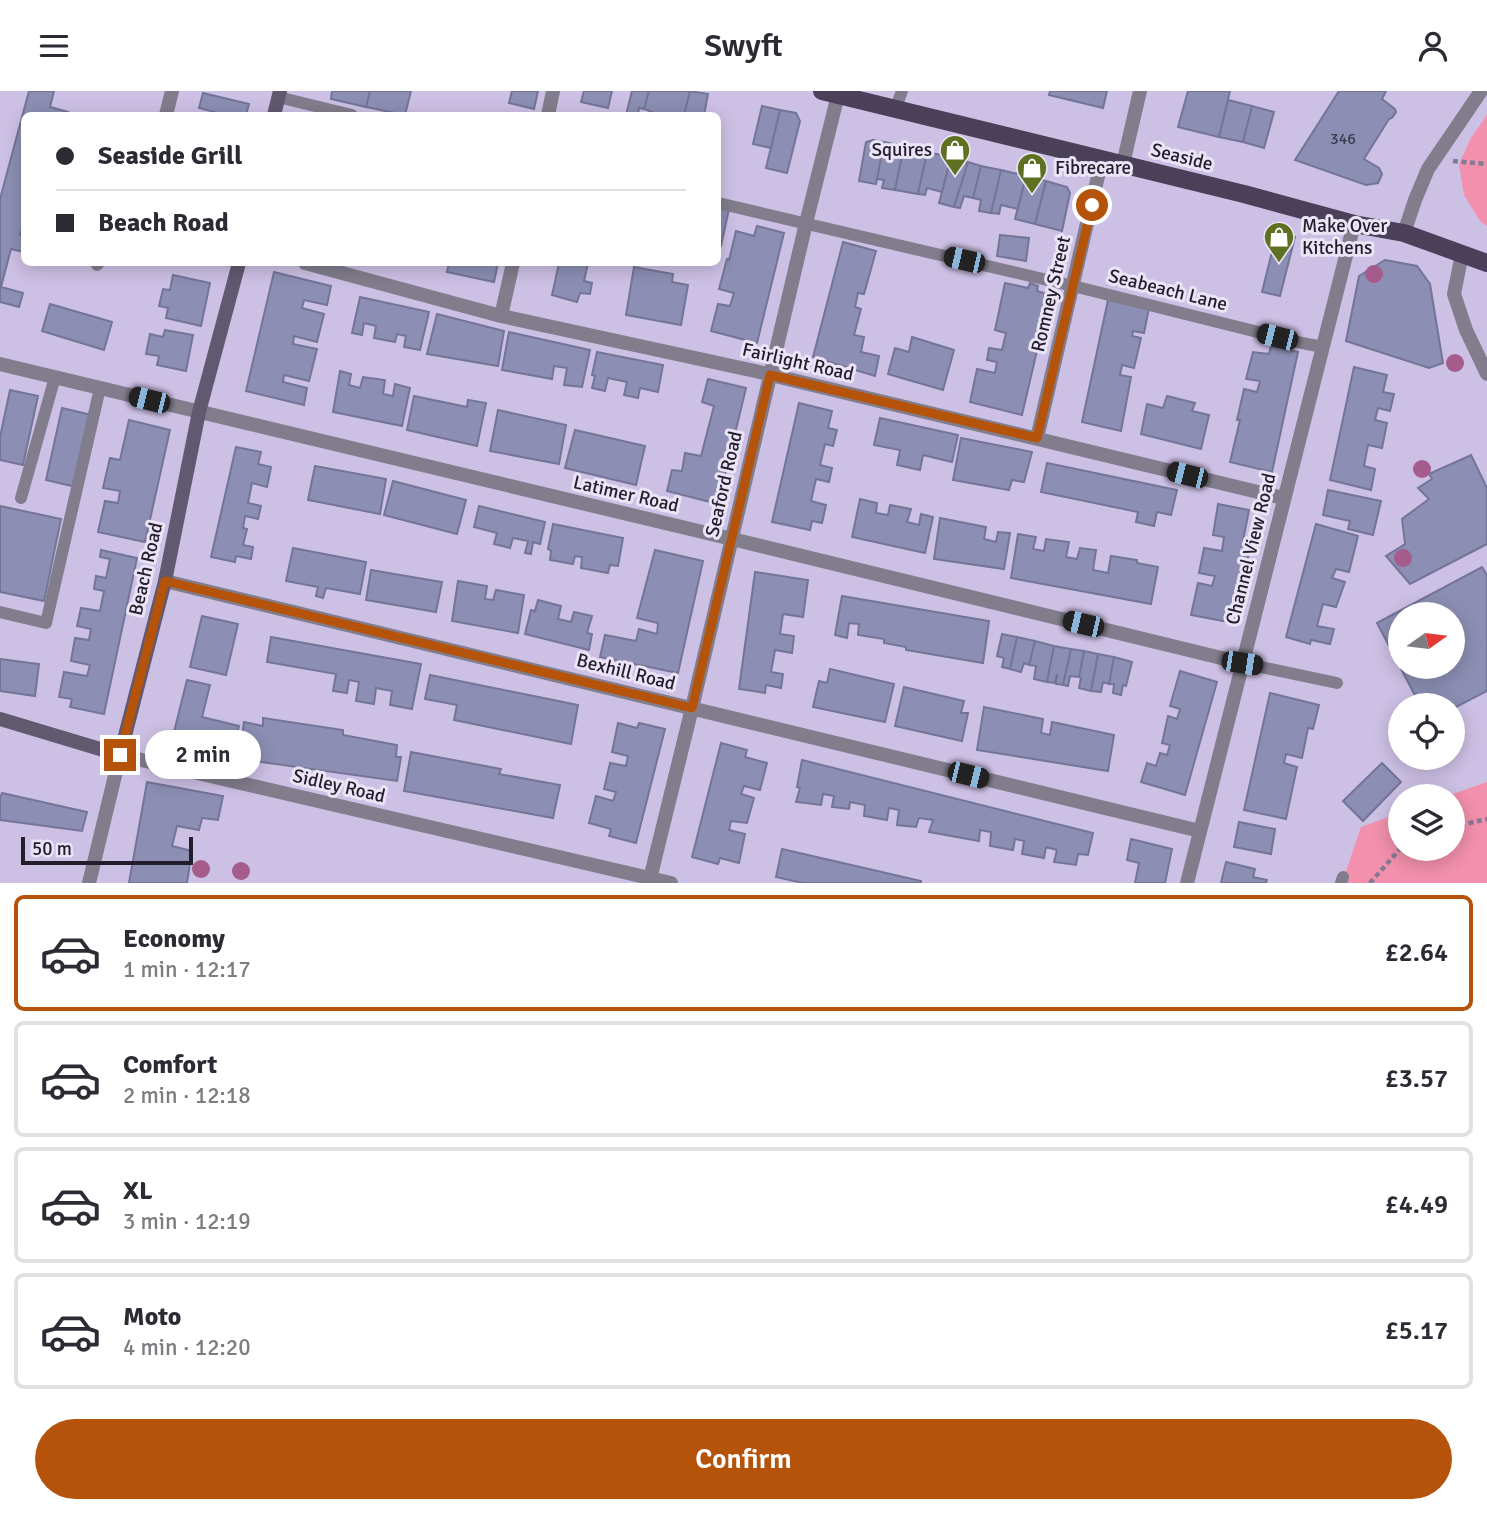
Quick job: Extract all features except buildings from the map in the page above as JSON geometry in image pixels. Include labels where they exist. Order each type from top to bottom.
[{"type":"main road","points":[[275,112],[279,93]]},
{"type":"main road","name":"Seaside","points":[[830,93],[1244,194],[1354,225],[1404,233],[1487,263]]},
{"type":"main road","name":"Beach Road","points":[[120,755],[165,581],[199,412],[238,266]]},
{"type":"main road","name":"Sidley Road","points":[[0,719],[120,755]]},
{"type":"street","points":[[167,112],[172,91]]},
{"type":"street","points":[[549,112],[553,91]]},
{"type":"street","points":[[1123,164],[1140,91]]},
{"type":"street","points":[[1404,233],[1428,169],[1481,91]]},
{"type":"street","name":"Seaford Road","points":[[649,880],[806,223],[830,93]]},
{"type":"street","name":"Romney Street","points":[[1037,438],[1102,159]]},
{"type":"street","name":"Channel View Road","points":[[1187,883],[1354,225]]},
{"type":"street","points":[[1461,254],[1454,294],[1466,330],[1487,374]]},
{"type":"street","name":"Fairlight Road","points":[[316,266],[500,316],[770,375],[1283,498]]},
{"type":"street","points":[[500,316],[512,266]]},
{"type":"street","name":"Latimer Road","points":[[0,364],[732,538],[1242,663]]},
{"type":"street","name":"Bexhill Road","points":[[165,581],[1200,831]]},
{"type":"street","name":"Sidley Road","points":[[120,755],[671,883]]},
{"type":"street","name":"Beach Road","points":[[89,883],[120,755]]},
{"type":"lane","points":[[895,110],[902,91]]},
{"type":"lane","points":[[279,93],[342,112]]},
{"type":"lane","name":"Seabeach Lane","points":[[721,204],[1323,347]]},
{"type":"lane","points":[[21,498],[55,377]]},
{"type":"lane","points":[[0,612],[47,623],[100,388]]},
{"type":"lane","points":[[1242,663],[1337,683]]},
{"type":"path","points":[[1435,159],[1487,164]]},
{"type":"path","points":[[1465,824],[1487,819]]},
{"type":"path","points":[[1370,883],[1389,861]]},
{"type":"shaded area","points":[[1487,115],[1487,226],[1480,221],[1464,195],[1459,164],[1471,138]]},
{"type":"shaded area","points":[[1487,782],[1487,883],[1342,883],[1361,827],[1388,817],[1388,861],[1465,861],[1465,790]]},
{"type":"place","name":"Squires","points":[[955,177]]},
{"type":"place","name":"Fibrecare","points":[[1032,195]]},
{"type":"place","name":"Make Over Kitchens","points":[[1279,264]]},
{"type":"route","points":[[120,755],[165,581],[692,708],[770,375],[1037,438],[1092,205]]}]
